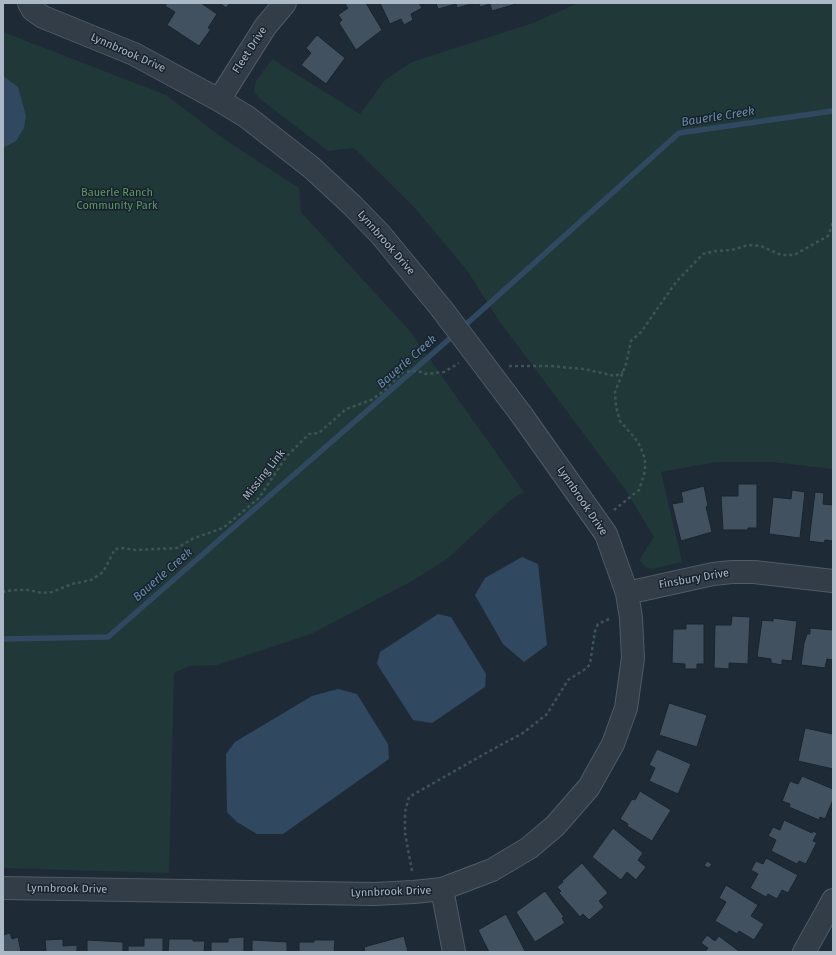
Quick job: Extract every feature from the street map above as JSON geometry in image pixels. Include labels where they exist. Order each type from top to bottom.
[{"type":"street","name":"Lynnbrook Drive","points":[[3,888],[374,894],[442,889],[492,870],[529,848],[555,826],[589,787],[613,744],[626,708],[633,658],[631,618],[627,592],[606,534],[520,414],[441,308],[381,235],[353,206],[283,145],[247,117],[219,100],[134,54],[44,17],[33,10],[29,3]]},
{"type":"street","name":"Fleet Drive","points":[[219,100],[261,33],[285,3]]},
{"type":"street","name":"Finsbury Drive","points":[[627,592],[713,574],[732,572],[760,573],[833,581]]},
{"type":"street","points":[[442,889],[454,952]]},
{"type":"street","points":[[804,952],[832,905]]},
{"type":"path","points":[[614,510],[639,490],[645,471],[645,459],[640,446],[620,421],[616,407],[615,392],[623,372],[631,341],[641,332],[676,282],[703,254],[715,251],[732,250],[748,245],[761,246],[781,254],[794,255],[828,236],[833,222]]},
{"type":"path","name":"Missing Link","points":[[3,593],[5,591],[16,590],[28,590],[42,593],[52,592],[72,584],[91,580],[103,572],[115,549],[123,548],[136,550],[177,548],[192,539],[223,528],[259,498],[286,457],[309,434],[320,433],[346,409],[371,400],[384,391],[403,372],[418,371],[426,374],[444,372],[461,361]]},
{"type":"path","points":[[506,366],[584,369],[615,376],[623,372]]},
{"type":"path","points":[[412,871],[405,833],[405,812],[409,797],[523,733],[547,714],[568,680],[587,668],[590,664],[595,632],[598,624],[608,619]]},
{"type":"green space","points":[[578,3],[833,3],[833,469],[772,462],[716,462],[661,472],[682,562],[652,569],[646,567],[639,560],[654,537],[625,489],[500,322],[466,269],[413,206],[354,148],[328,151],[260,99],[254,91],[256,81],[272,59],[360,114],[385,80],[412,62],[533,23]]},
{"type":"green space","name":"Bauerle Ranch Community Park","points":[[3,32],[166,95],[224,139],[299,188],[301,212],[409,330],[524,492],[512,499],[447,559],[412,581],[311,634],[217,665],[189,666],[174,673],[169,873],[3,868]]},
{"type":"water","points":[[3,76],[18,87],[26,116],[24,128],[16,141],[3,148]]},
{"type":"water","points":[[522,557],[538,564],[547,645],[524,662],[503,644],[475,595],[485,578]]},
{"type":"water","points":[[438,614],[451,617],[486,674],[485,687],[432,723],[413,720],[377,664],[380,652]]},
{"type":"water","points":[[338,689],[357,694],[388,744],[389,759],[283,834],[257,834],[237,822],[227,812],[226,754],[235,742],[312,696]]},
{"type":"building","points":[[167,3],[201,3],[217,14],[208,28],[211,29],[199,46],[167,25],[175,12],[165,6]]},
{"type":"building","points":[[220,3],[230,3],[226,8]]},
{"type":"building","points":[[366,3],[382,30],[356,50],[339,23],[342,20],[338,15],[348,8],[345,4]]},
{"type":"building","points":[[380,3],[419,3],[422,8],[411,14],[413,20],[404,25],[401,19],[390,24]]},
{"type":"building","points":[[436,3],[471,4],[457,8],[456,4],[438,9]]},
{"type":"building","points":[[479,3],[516,4],[492,11],[490,4],[480,7]]},
{"type":"building","points":[[317,35],[345,58],[326,84],[301,65],[311,53],[306,48]]},
{"type":"building","points":[[738,484],[757,484],[757,528],[748,528],[748,530],[723,530],[721,496],[738,496]]},
{"type":"building","points":[[704,486],[708,506],[706,507],[712,532],[681,541],[672,504],[683,502],[681,492]]},
{"type":"building","points":[[792,490],[805,492],[800,538],[769,534],[773,497],[791,499]]},
{"type":"building","points":[[815,492],[824,493],[823,504],[833,505],[833,541],[825,540],[824,543],[809,541]]},
{"type":"building","points":[[732,616],[750,617],[748,664],[729,663],[729,669],[714,668],[715,625],[731,625]]},
{"type":"building","points":[[773,618],[797,621],[792,661],[782,660],[782,665],[771,663],[771,659],[757,657],[762,620],[773,621]]},
{"type":"building","points":[[686,624],[704,624],[704,664],[697,664],[697,669],[685,669],[685,664],[672,663],[673,629],[686,629]]},
{"type":"building","points":[[810,628],[833,630],[833,660],[827,659],[825,668],[801,665],[804,643],[807,634],[810,634]]},
{"type":"building","points":[[669,703],[707,715],[697,747],[659,735]]},
{"type":"building","points":[[805,728],[833,734],[833,769],[798,761]]},
{"type":"building","points":[[657,749],[691,764],[678,794],[649,781],[655,768],[649,765]]},
{"type":"building","points":[[802,776],[833,789],[833,800],[825,819],[820,817],[819,820],[789,807],[790,804],[782,801],[790,781],[798,784]]},
{"type":"building","points":[[640,791],[671,810],[652,841],[627,826],[628,824],[620,819],[632,799],[635,800]]},
{"type":"building","points":[[784,820],[812,833],[813,831],[817,833],[813,841],[816,842],[816,844],[806,864],[799,861],[797,864],[771,851],[776,840],[768,836],[773,827],[780,830]]},
{"type":"building","points":[[613,828],[643,853],[638,860],[646,867],[636,880],[627,872],[621,880],[592,857]]},
{"type":"building","points":[[766,858],[798,875],[788,893],[782,890],[777,899],[768,894],[766,897],[750,888],[758,874],[751,870],[756,861],[763,864]]},
{"type":"building","points":[[707,861],[712,864],[709,868],[704,866]]},
{"type":"building","points":[[582,863],[608,893],[599,901],[604,907],[589,920],[583,914],[580,917],[559,893],[561,891],[557,887]]},
{"type":"building","points":[[726,885],[758,905],[751,916],[764,924],[754,940],[739,931],[737,934],[715,921],[726,902],[719,898]]},
{"type":"building","points":[[545,891],[564,917],[562,918],[565,923],[535,942],[516,912]]},
{"type":"building","points":[[506,914],[525,951],[489,952],[478,930]]},
{"type":"building","points":[[10,933],[12,939],[18,937],[21,952],[3,952],[3,935]]},
{"type":"building","points":[[707,935],[715,941],[719,936],[740,952],[705,952],[708,948],[701,943]]},
{"type":"building","points":[[404,936],[408,952],[365,952],[364,947]]},
{"type":"building","points":[[244,937],[244,952],[211,952],[211,942],[228,942],[228,938]]},
{"type":"building","points":[[144,938],[163,938],[163,952],[128,952],[128,946],[144,946]]},
{"type":"building","points":[[63,939],[63,946],[77,945],[77,952],[43,952],[46,951],[45,940]]},
{"type":"building","points":[[169,939],[193,939],[193,941],[205,941],[204,952],[168,952]]},
{"type":"building","points":[[87,940],[123,942],[123,952],[84,952],[87,951]]},
{"type":"building","points":[[252,940],[287,942],[287,952],[252,952]]},
{"type":"building","points":[[314,940],[335,940],[334,952],[299,952],[299,942],[314,942]]},
{"type":"waterway","name":"Bauerle Creek","points":[[462,328],[679,133],[833,111]]},
{"type":"waterway","name":"Bauerle Creek","points":[[3,639],[108,637],[455,334]]}]
